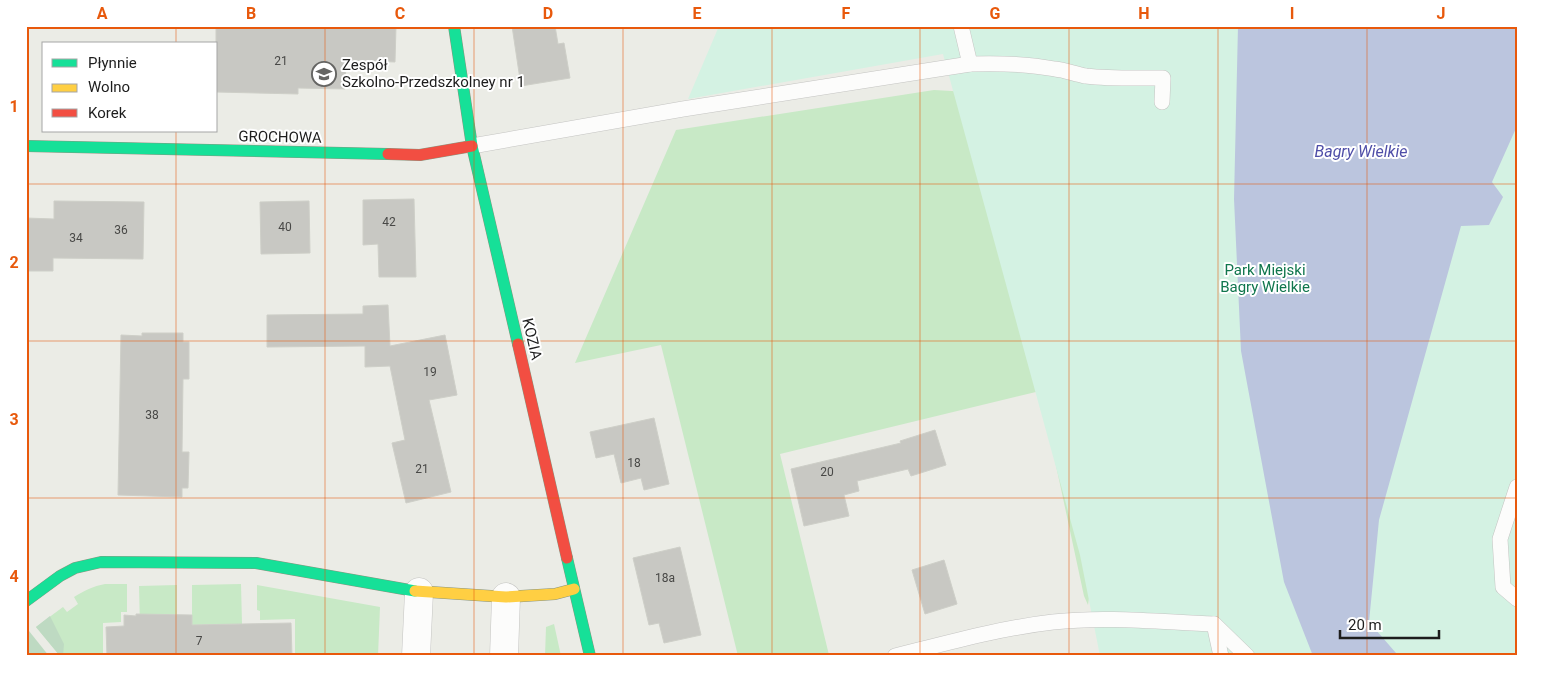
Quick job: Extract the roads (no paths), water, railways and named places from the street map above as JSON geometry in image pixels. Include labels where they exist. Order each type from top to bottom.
[{"type":"street","name":"KOZIA","points":[[454,26],[472,146],[590,656]]},
{"type":"street","name":"GROCHOWA","points":[[26,146],[420,155],[472,146]]},
{"type":"street","points":[[26,601],[60,576],[75,568],[101,562],[256,563],[419,592],[506,597],[555,594],[574,589]]},
{"type":"street","points":[[416,656],[419,592]]},
{"type":"street","points":[[504,656],[506,597]]},
{"type":"lane","points":[[961,26],[970,64]]},
{"type":"lane","points":[[472,146],[683,109],[970,64],[1021,65],[1055,69],[1085,76],[1163,78],[1162,102]]},
{"type":"lane","points":[[1517,487],[1500,539],[1502,587],[1517,599]]},
{"type":"lane","points":[[895,656],[984,634],[1054,622],[1116,620],[1214,624],[1247,656]]},
{"type":"lane","points":[[1214,624],[1221,656]]},
{"type":"water","name":"Bagry Wielkie","points":[[1238,26],[1517,26],[1517,126],[1492,182],[1503,197],[1489,225],[1461,226],[1379,520],[1369,622],[1396,653],[1402,656],[1313,656],[1284,582],[1241,351],[1234,199]]},
{"type":"place","name":"Zespół Szkolno-Przedszkolney nr 1","points":[[324,74]]},
{"type":"park label","name":"Park Miejski Bagry Wielkie","points":[[1265,278]]}]
